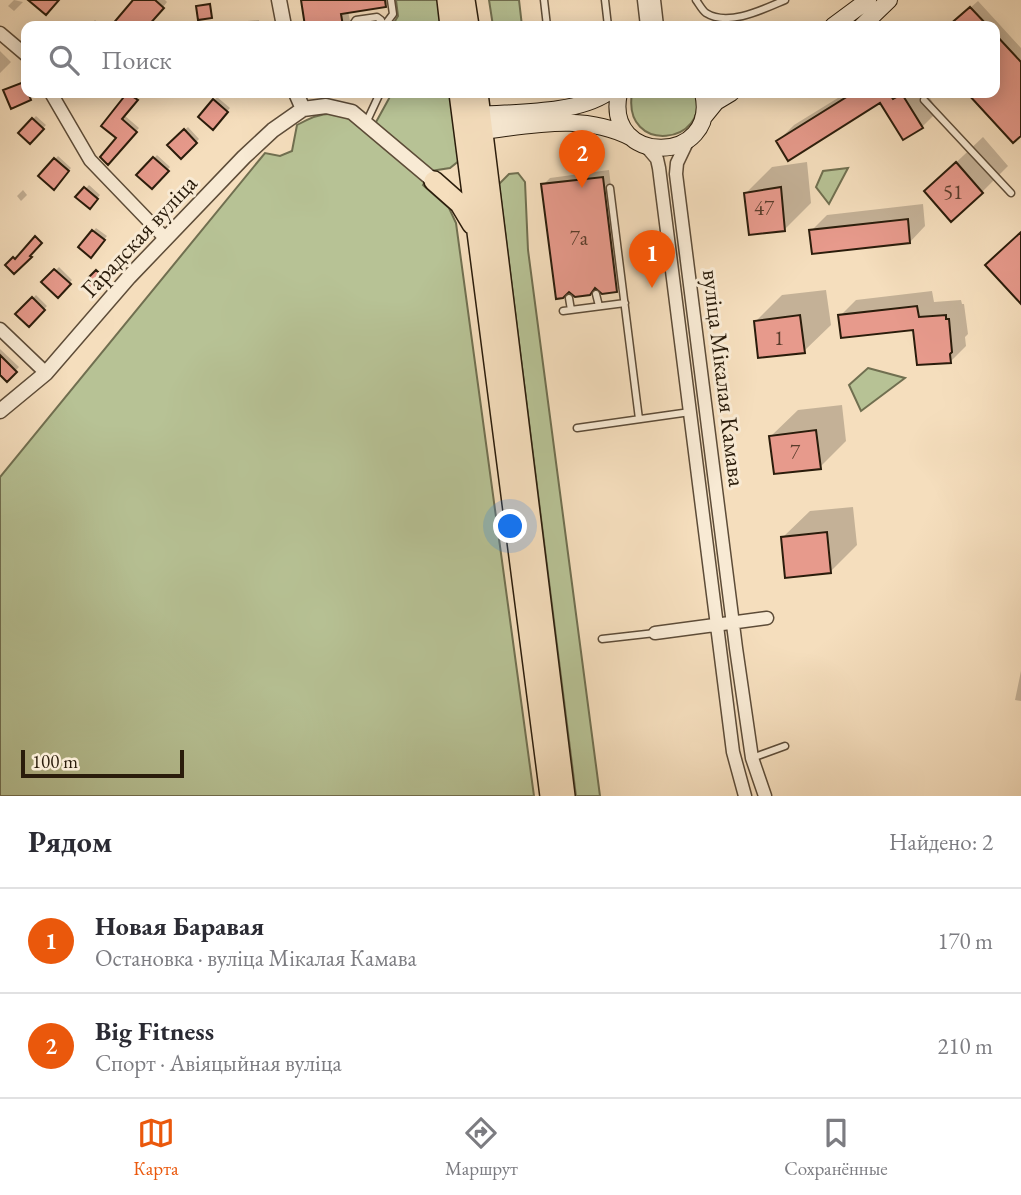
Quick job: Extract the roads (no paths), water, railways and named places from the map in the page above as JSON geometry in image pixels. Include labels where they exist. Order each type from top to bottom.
[{"type":"main road","points":[[447,0],[449,21]]},
{"type":"main road","points":[[465,0],[468,21]]},
{"type":"main road","points":[[840,21],[868,0]]},
{"type":"main road","points":[[867,21],[890,0]]},
{"type":"main road","points":[[434,181],[453,175],[467,153],[476,124],[462,98]]},
{"type":"main road","points":[[478,98],[476,124],[565,796]]},
{"type":"main road","points":[[476,124],[590,103],[598,98]]},
{"type":"main road","points":[[618,98],[619,117],[639,142]]},
{"type":"main road","points":[[703,118],[704,98]]},
{"type":"main road","points":[[476,124],[584,122],[614,129],[639,142],[668,148],[688,140],[716,102],[723,98]]},
{"type":"main road","points":[[467,153],[550,796]]},
{"type":"main road","points":[[434,181],[460,204],[477,234]]},
{"type":"street","points":[[279,0],[283,21]]},
{"type":"street","points":[[644,0],[646,21]]},
{"type":"street","points":[[654,0],[656,21]]},
{"type":"street","points":[[0,33],[21,51]]},
{"type":"street","points":[[54,98],[90,160],[166,239]]},
{"type":"street","points":[[298,98],[303,109],[326,106],[352,112],[434,181]]},
{"type":"street","name":"Гарадская вуліца","points":[[0,411],[46,373],[129,277],[257,144],[303,109]]},
{"type":"street","name":"вуліца Мікалая Камава","points":[[688,140],[677,163],[676,174],[752,758],[765,796]]},
{"type":"street","name":"вуліца Мікалая Камава","points":[[639,142],[657,159],[659,168],[733,752],[745,796]]},
{"type":"street","points":[[0,329],[46,373]]},
{"type":"street","points":[[655,633],[767,618]]},
{"type":"lane","points":[[388,21],[393,14],[391,0]]},
{"type":"lane","points":[[544,0],[546,21]]},
{"type":"lane","points":[[605,0],[607,21]]},
{"type":"lane","points":[[696,0],[704,12],[718,17],[735,18],[785,0]]},
{"type":"lane","points":[[355,21],[377,17],[382,21]]},
{"type":"lane","points":[[366,123],[375,98]]},
{"type":"lane","points":[[924,100],[1011,193]]},
{"type":"lane","points":[[610,188],[639,419]]},
{"type":"lane","points":[[596,294],[598,306]]},
{"type":"lane","points":[[569,298],[571,310]]},
{"type":"lane","points":[[563,311],[625,303]]},
{"type":"lane","points":[[577,428],[690,412]]},
{"type":"lane","points":[[602,639],[655,633]]},
{"type":"lane","points":[[752,758],[785,746]]},
{"type":"place","name":"Big Fitness","points":[[582,188]]},
{"type":"place","name":"Новая Баравая","points":[[652,288]]}]
